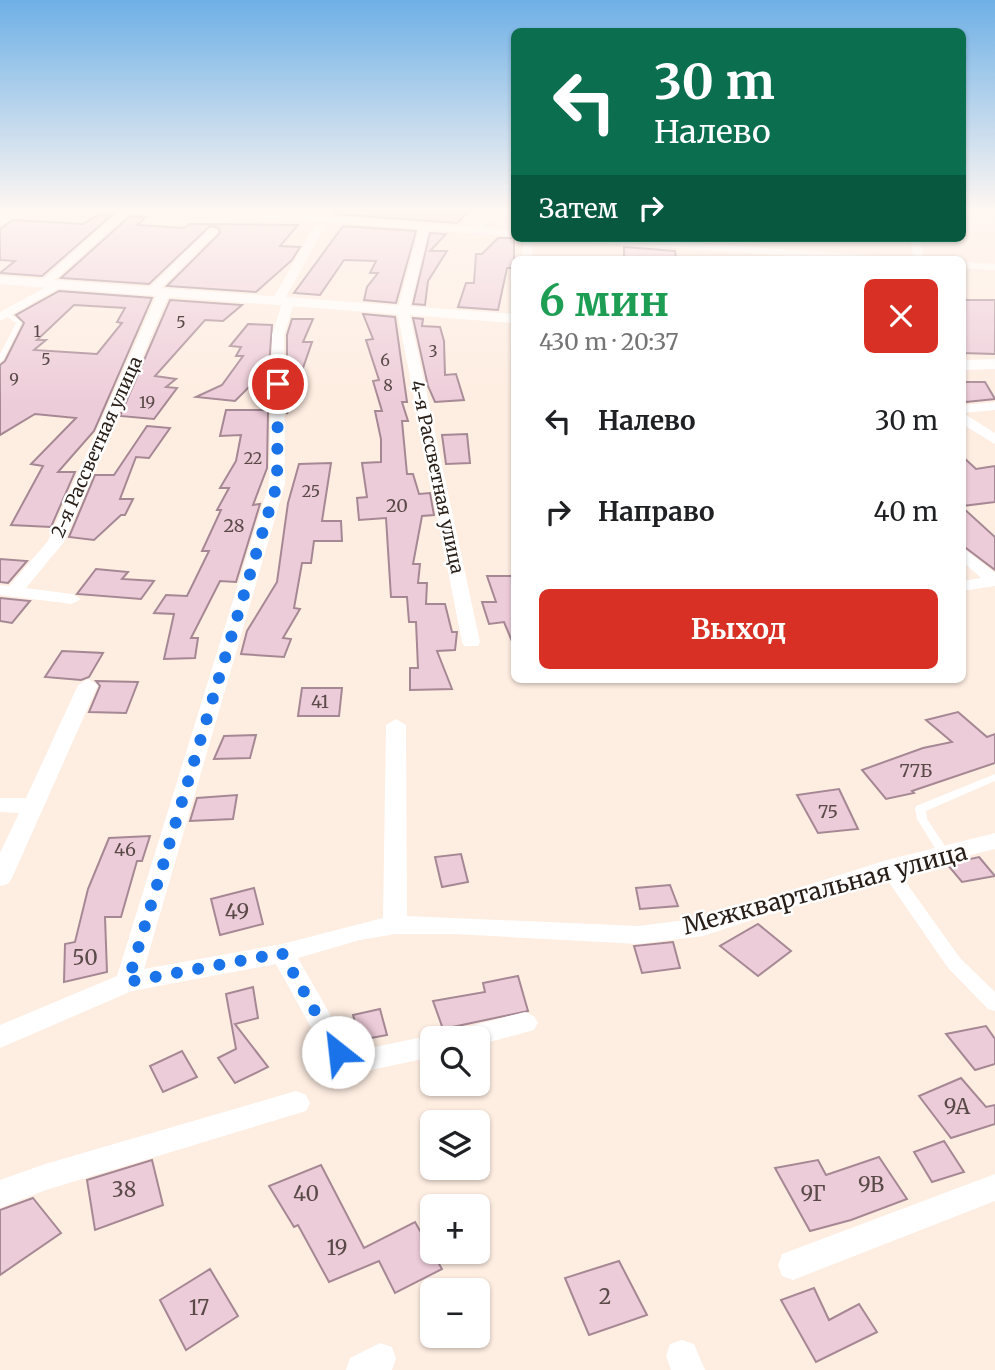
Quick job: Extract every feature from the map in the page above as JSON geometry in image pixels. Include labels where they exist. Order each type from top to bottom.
[{"type":"street","points":[[3,316],[52,284],[61,275]]},
{"type":"street","points":[[158,292],[173,275]]},
{"type":"street","points":[[128,982],[277,484],[278,335],[282,303],[296,275]]},
{"type":"street","points":[[403,311],[412,275]]},
{"type":"street","points":[[0,280],[511,319]]},
{"type":"street","name":"2-я Рассветная улица","points":[[7,590],[56,542],[158,292]]},
{"type":"street","name":"4-я Рассветная улица","points":[[403,311],[471,642]]},
{"type":"street","points":[[966,365],[995,364]]},
{"type":"street","points":[[966,409],[995,406]]},
{"type":"street","points":[[966,420],[995,440]]},
{"type":"street","points":[[966,556],[994,580],[966,585]]},
{"type":"street","points":[[7,590],[72,599]]},
{"type":"street","points":[[0,878],[88,685]]},
{"type":"street","points":[[396,725],[396,925]]},
{"type":"street","points":[[0,805],[32,806]]},
{"type":"street","name":"Межквартальная улица","points":[[0,1037],[128,982],[282,953],[396,925],[638,935],[703,927],[887,868],[995,841]]},
{"type":"street","points":[[887,868],[954,963],[995,1004]]},
{"type":"street","points":[[282,953],[338,1052],[352,1063],[420,1049]]},
{"type":"street","points":[[490,1032],[525,1023]]},
{"type":"street","points":[[0,1194],[45,1177],[296,1103]]},
{"type":"street","points":[[793,1265],[995,1187]]},
{"type":"lane","points":[[0,360],[19,322],[3,316]]},
{"type":"lane","points":[[945,855],[922,819],[920,809],[995,777]]},
{"type":"building","points":[[64,275],[159,275],[149,284],[61,278]]},
{"type":"building","points":[[178,275],[275,275],[256,292],[167,286]]},
{"type":"building","points":[[307,275],[334,275],[320,295],[294,293]]},
{"type":"building","points":[[376,275],[404,275],[396,303],[364,300],[367,287]]},
{"type":"building","points":[[420,275],[432,275],[428,281],[425,305],[413,304]]},
{"type":"building","points":[[475,275],[506,275],[498,310],[458,307],[466,283],[474,283]]},
{"type":"building","points":[[59,291],[152,298],[94,431],[58,472],[75,472],[51,527],[11,525],[43,466],[31,464],[76,418],[35,414],[0,435],[0,365],[5,361],[24,323],[16,315]],"holes":[[[74,305],[125,308],[117,322],[122,323],[97,354],[34,350],[46,340],[37,340]]]},
{"type":"building","points":[[170,300],[242,305],[223,321],[205,320],[155,376],[176,379],[166,387],[177,388],[154,419],[120,416]]},
{"type":"building","points":[[966,300],[995,300],[995,354],[966,353]]},
{"type":"building","points":[[363,314],[395,317],[407,402],[402,402],[408,421],[402,421],[407,474],[413,474],[419,494],[430,493],[434,515],[422,516],[413,564],[420,564],[418,583],[427,583],[426,604],[445,604],[452,632],[457,632],[455,650],[437,651],[452,689],[410,690],[410,668],[418,668],[416,622],[409,622],[407,597],[391,597],[386,518],[359,520],[357,498],[367,497],[362,463],[381,462],[381,439],[375,411],[382,411],[373,381],[379,380],[366,340],[373,339]]},
{"type":"building","points":[[413,318],[423,319],[422,326],[440,327],[444,341],[445,375],[456,374],[464,400],[435,402],[428,386]]},
{"type":"building","points":[[292,319],[313,319],[303,342],[312,342],[287,414],[287,335]]},
{"type":"building","points":[[248,324],[272,325],[269,367],[235,401],[196,397],[222,385],[243,356],[236,356],[241,347],[230,346]]},
{"type":"building","points":[[966,382],[985,382],[995,399],[966,402]]},
{"type":"building","points":[[226,410],[268,410],[267,468],[253,505],[260,504],[236,582],[220,581],[191,638],[198,638],[195,658],[164,659],[174,614],[154,613],[166,595],[187,596],[209,551],[202,551],[221,510],[217,510],[229,488],[220,488],[236,461],[241,435],[220,436]]},
{"type":"building","points":[[147,426],[170,428],[149,458],[136,457],[120,499],[133,499],[125,515],[121,515],[94,540],[69,537],[95,475],[114,475]]},
{"type":"building","points":[[467,434],[470,463],[446,464],[442,435]]},
{"type":"building","points":[[966,460],[976,469],[995,466],[995,502],[966,506]]},
{"type":"building","points":[[331,463],[322,521],[341,521],[342,541],[314,541],[311,563],[302,563],[294,608],[300,609],[283,638],[291,639],[284,657],[241,654],[247,631],[277,582],[288,503],[299,464]]},
{"type":"building","points":[[966,511],[995,537],[995,570],[966,548]]},
{"type":"building","points":[[0,559],[27,561],[8,583],[0,582]]},
{"type":"building","points":[[96,569],[128,572],[122,579],[154,581],[141,599],[77,594]]},
{"type":"building","points":[[487,576],[511,576],[511,639],[504,622],[489,624],[482,602],[496,602]]},
{"type":"building","points":[[0,598],[30,601],[12,623],[0,621]]},
{"type":"building","points":[[62,651],[103,653],[89,677],[81,680],[45,677]]},
{"type":"building","points":[[96,681],[138,682],[126,713],[89,712],[100,686]]},
{"type":"building","points":[[302,688],[342,688],[339,716],[298,716]]},
{"type":"building","points":[[958,712],[987,737],[995,734],[995,763],[912,791],[914,793],[886,799],[862,770],[923,748],[952,742],[926,720]]},
{"type":"building","points":[[256,735],[250,758],[214,759],[224,736]]},
{"type":"building","points":[[839,789],[858,829],[818,833],[797,795]]},
{"type":"building","points":[[237,795],[233,819],[190,821],[197,798]]},
{"type":"building","points":[[150,836],[142,861],[137,861],[121,917],[105,917],[107,972],[64,982],[65,944],[75,942],[88,889],[109,838]]},
{"type":"building","points":[[461,854],[468,882],[442,887],[435,857]]},
{"type":"building","points":[[979,857],[995,876],[962,882],[947,864]]},
{"type":"building","points":[[670,885],[678,906],[640,909],[636,888]]},
{"type":"building","points":[[254,888],[263,924],[220,935],[211,899]]},
{"type":"building","points":[[758,924],[791,951],[758,976],[720,946]]},
{"type":"building","points":[[673,942],[680,968],[642,973],[634,946]]},
{"type":"building","points":[[518,976],[528,1011],[457,1026],[442,1026],[433,1001],[485,992],[483,983]]},
{"type":"building","points":[[253,987],[258,1018],[235,1024],[268,1067],[235,1083],[218,1058],[236,1049],[226,994]]},
{"type":"building","points":[[380,1009],[387,1035],[360,1040],[353,1015]]},
{"type":"building","points":[[986,1026],[995,1039],[995,1064],[975,1070],[946,1034]]},
{"type":"building","points":[[182,1051],[197,1077],[163,1092],[150,1066]]},
{"type":"building","points":[[961,1078],[986,1107],[995,1105],[995,1124],[951,1138],[919,1096]]},
{"type":"building","points":[[944,1141],[964,1172],[932,1182],[914,1152]]},
{"type":"building","points":[[879,1157],[907,1199],[851,1220],[810,1231],[775,1168],[818,1160],[826,1175]]},
{"type":"building","points":[[152,1160],[163,1205],[95,1230],[87,1180]]},
{"type":"building","points":[[321,1165],[364,1248],[415,1222],[420,1231],[420,1264],[439,1264],[442,1269],[395,1293],[379,1261],[329,1282],[298,1225],[294,1227],[269,1186]]},
{"type":"building","points":[[33,1198],[61,1233],[0,1275],[0,1210]]},
{"type":"building","points":[[619,1261],[647,1315],[589,1335],[565,1278]]},
{"type":"building","points":[[210,1269],[238,1316],[186,1350],[160,1300]]},
{"type":"building","points":[[814,1288],[829,1320],[859,1304],[877,1332],[816,1362],[781,1300]]},
{"type":"route","points":[[278,384],[277,484],[128,982],[282,953],[338,1052]]}]
